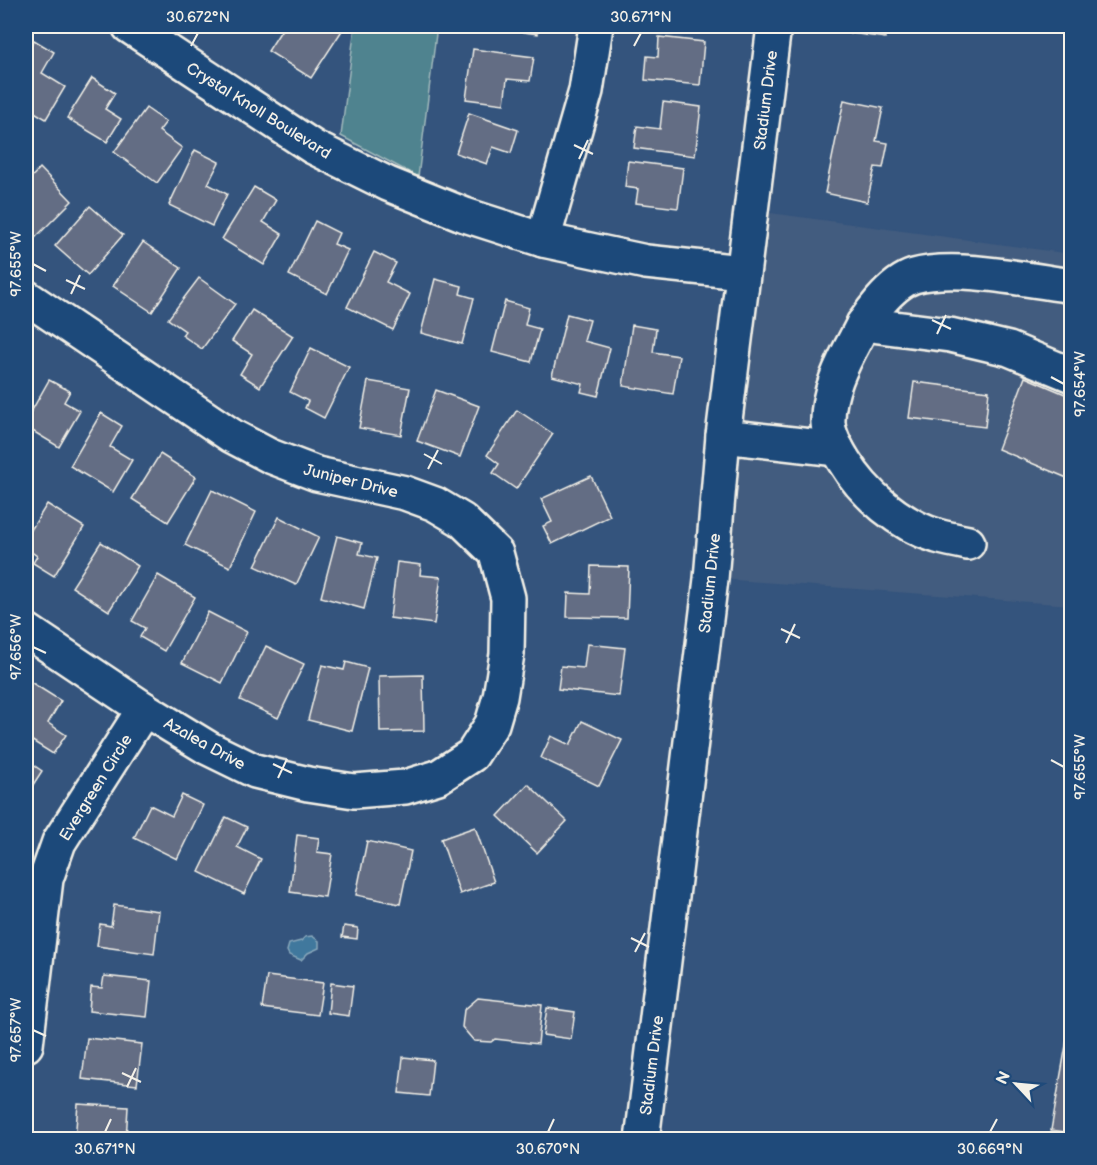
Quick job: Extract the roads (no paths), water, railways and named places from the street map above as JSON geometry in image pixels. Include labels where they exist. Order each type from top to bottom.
[{"type":"street","name":"Crystal Knoll Boulevard","points":[[129,26],[313,147],[388,184],[432,202],[543,240],[646,262],[742,272]]},
{"type":"street","points":[[543,240],[586,91],[596,26]]},
{"type":"street","name":"Stadium Drive","points":[[642,1140],[710,591],[723,436],[774,26]]},
{"type":"street","points":[[968,543],[936,536],[914,526],[886,508],[849,470],[837,449],[828,425],[831,396],[846,358],[863,324],[890,291],[912,276],[950,271],[1071,286]]},
{"type":"street","name":"Juniper Drive","points":[[26,297],[242,441],[270,456],[317,474],[405,493],[435,504],[462,520],[496,553],[508,598],[507,654]]},
{"type":"street","points":[[863,324],[950,335],[1009,349],[1069,367]]},
{"type":"street","points":[[723,436],[837,449]]},
{"type":"street","name":"Azalea Drive","points":[[26,630],[144,709],[208,748],[255,771],[308,784],[354,791],[405,787],[438,777],[472,755],[492,724],[500,697],[507,654]]},
{"type":"street","name":"Evergreen Circle","points":[[26,1045],[46,879],[59,842],[144,709]]}]
